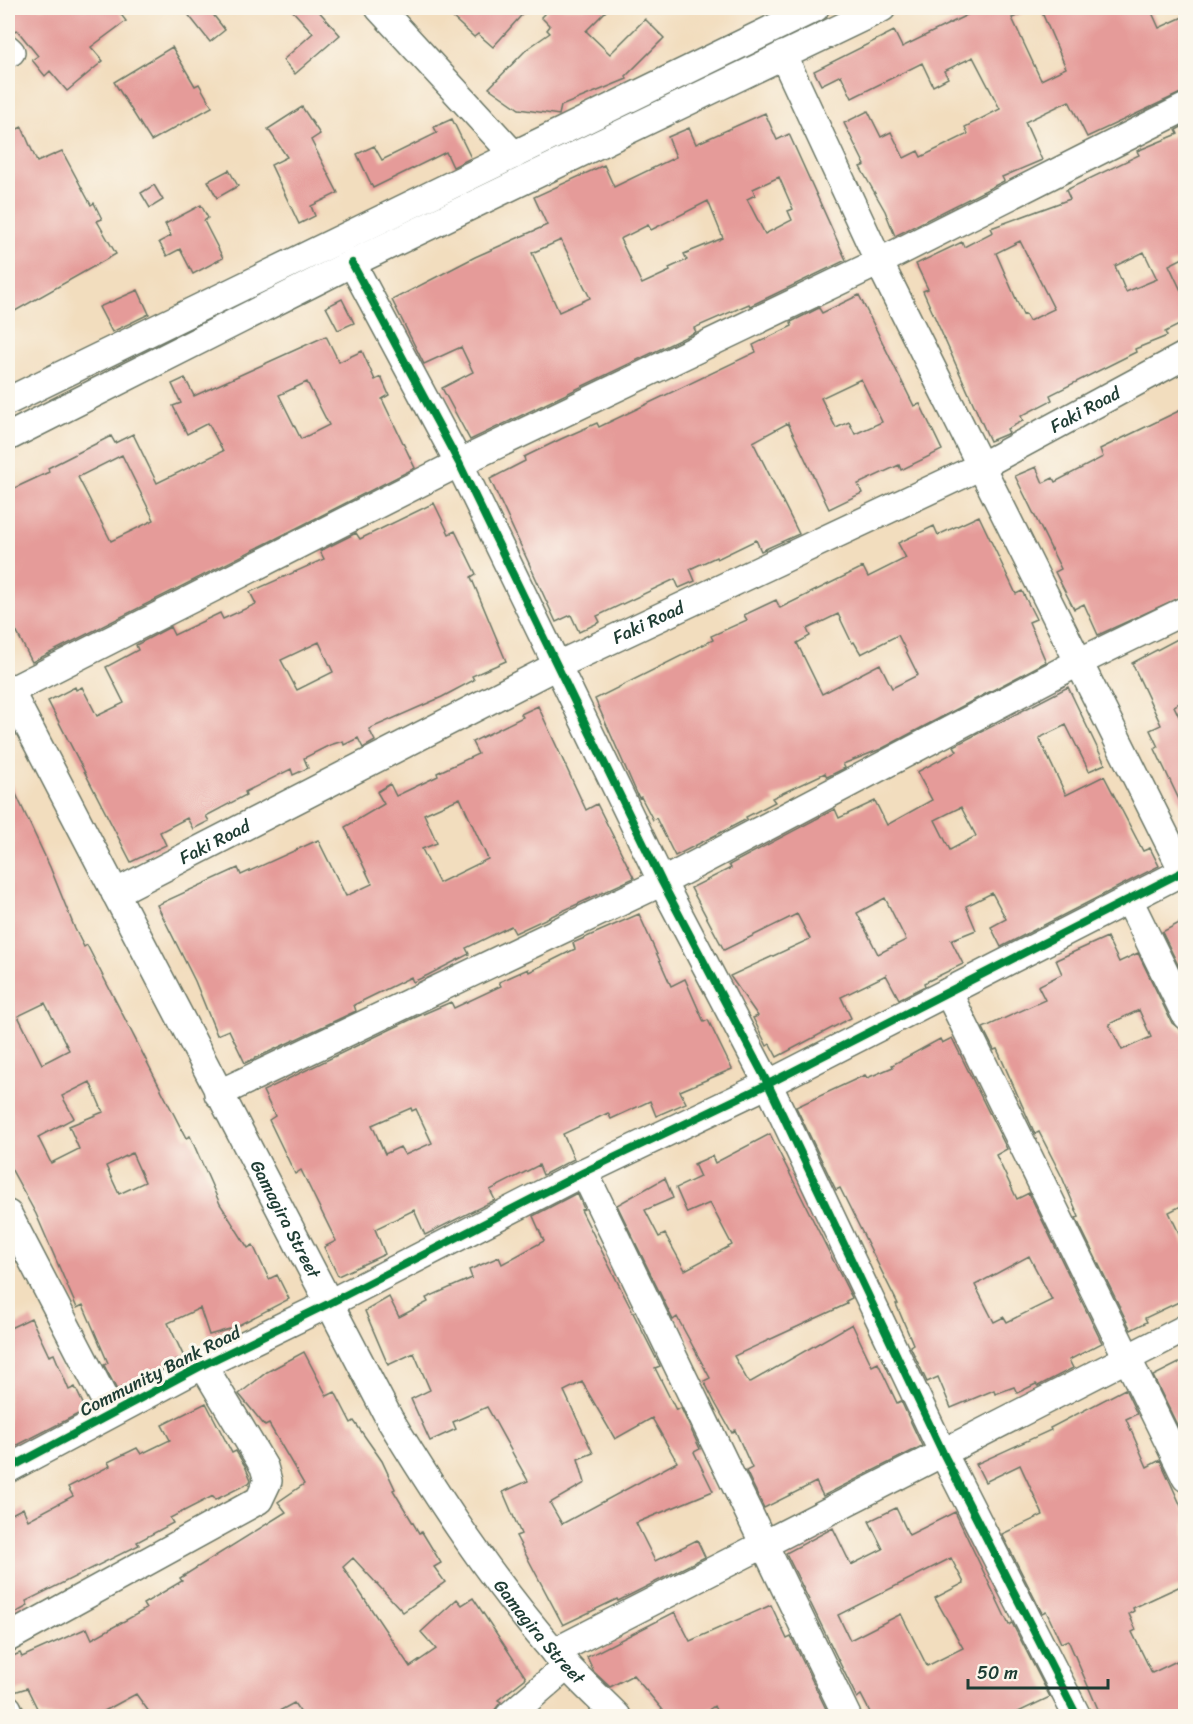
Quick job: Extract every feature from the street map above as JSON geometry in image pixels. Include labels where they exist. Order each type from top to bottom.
[{"type":"street","points":[[8,401],[348,233],[815,8]]},
{"type":"street","points":[[8,437],[352,263],[882,8]]},
{"type":"street","points":[[383,9],[514,155]]},
{"type":"street","points":[[783,55],[879,262],[983,465],[1078,662],[1184,871]]},
{"type":"street","points":[[660,83],[672,108]]},
{"type":"street","points":[[9,689],[459,463],[879,262],[1185,108]]},
{"type":"street","points":[[352,263],[459,463],[663,882],[768,1084],[943,1453],[1077,1716]]},
{"type":"street","name":"Faki Road","points":[[115,892],[558,665],[983,465],[1185,355]]},
{"type":"street","points":[[218,1094],[663,882],[1078,662],[1185,610]]},
{"type":"street","name":"Gamagira Street","points":[[9,689],[218,1094],[389,1418],[440,1501],[560,1659],[617,1716]]},
{"type":"street","name":"Community Bank Road","points":[[8,1469],[111,1412],[203,1365],[328,1304],[584,1172],[768,1084],[1184,871]]},
{"type":"street","points":[[1129,900],[1185,1016]]},
{"type":"street","points":[[948,992],[1185,1478]]},
{"type":"street","points":[[584,1172],[848,1716]]},
{"type":"street","points":[[8,1214],[111,1412]]},
{"type":"street","points":[[509,1716],[560,1659],[765,1545],[1185,1328]]},
{"type":"street","points":[[8,1638],[259,1500],[268,1481],[264,1467],[203,1365]]},
{"type":"street","points":[[8,1709],[11,1716]]},
{"type":"building","points":[[8,8],[116,8],[126,21],[91,47],[103,61],[67,91],[50,71],[45,76],[32,60],[38,56],[17,30],[8,34]]},
{"type":"building","points":[[183,8],[208,8],[225,30],[210,42]]},
{"type":"building","points":[[290,8],[316,8],[340,35],[295,74],[283,60],[313,33]]},
{"type":"building","points":[[459,8],[528,8],[493,47],[478,34],[474,37],[451,16]]},
{"type":"building","points":[[550,8],[609,8],[586,31],[610,54],[645,19],[664,38],[626,76],[627,79],[561,106],[559,115],[519,109],[489,88],[527,49],[550,33],[547,30],[550,26],[541,17]]},
{"type":"building","points":[[981,8],[1035,8],[1012,18],[1041,80],[1066,68],[1040,8],[1150,8],[1159,28],[1185,16],[1185,91],[1087,137],[1069,101],[1025,122],[1042,160],[1002,177],[1004,181],[895,236],[885,211],[860,167],[865,165],[844,123],[868,111],[881,137],[891,132],[904,158],[918,151],[921,157],[968,134],[965,127],[1000,109],[973,57],[944,71],[948,78],[933,86],[922,63],[852,98],[841,75],[821,85],[814,71],[894,31],[902,47]]},
{"type":"building","points":[[172,47],[195,86],[199,84],[212,107],[151,141],[114,82]]},
{"type":"building","points":[[302,107],[320,134],[311,140],[338,193],[311,206],[315,216],[299,224],[271,165],[287,157],[268,129]]},
{"type":"building","points":[[765,113],[777,140],[789,134],[846,260],[750,306],[749,304],[694,328],[696,332],[470,440],[442,388],[473,372],[461,347],[424,364],[392,300],[475,257],[547,225],[534,197],[604,165],[614,187],[676,157],[668,137],[689,128],[696,144]],"holes":[[[779,177],[793,209],[788,211],[792,220],[765,234],[747,199],[755,195],[753,189]],[[708,201],[723,238],[684,254],[687,260],[642,284],[620,239],[648,225],[651,230]],[[561,240],[590,298],[559,312],[532,253]]]},
{"type":"building","points":[[452,119],[471,158],[453,167],[446,152],[373,188],[357,154],[374,146],[382,160],[437,133],[434,127]]},
{"type":"building","points":[[1185,125],[1185,257],[1169,265],[1185,299],[1185,322],[1165,332],[1167,336],[1135,349],[1136,352],[1050,395],[1052,400],[1021,416],[1023,421],[1007,429],[1009,433],[990,441],[923,291],[928,289],[916,264],[962,242],[964,247],[993,232],[991,228],[1070,199],[1066,190],[1139,155],[1137,151],[1178,134],[1176,130]],"holes":[[[1020,241],[1054,309],[1029,321],[1025,314],[1023,315],[996,253]],[[1144,252],[1157,279],[1126,292],[1115,266]]]},
{"type":"building","points":[[22,127],[37,162],[62,151],[91,205],[94,203],[102,219],[97,221],[116,254],[8,315],[8,133]]},
{"type":"building","points":[[229,170],[238,186],[217,198],[208,181]]},
{"type":"building","points":[[154,185],[163,200],[150,208],[141,193]]},
{"type":"building","points":[[201,205],[208,218],[204,221],[223,258],[193,274],[180,249],[167,256],[159,242],[171,236],[165,224]]},
{"type":"building","points":[[138,290],[149,314],[112,332],[99,307]]},
{"type":"building","points":[[859,295],[914,406],[920,404],[942,450],[901,470],[899,465],[858,484],[862,493],[829,509],[788,423],[753,442],[799,534],[761,551],[756,540],[717,559],[716,557],[690,569],[695,581],[679,588],[675,579],[597,616],[600,622],[579,632],[571,615],[556,622],[490,479],[525,461],[524,457],[561,439],[597,423],[599,427],[756,352],[753,345],[792,326],[791,322],[819,308],[822,313]],"holes":[[[861,379],[882,422],[855,434],[849,422],[836,428],[821,398]]]},
{"type":"building","points":[[342,299],[354,323],[338,330],[326,307]]},
{"type":"building","points":[[326,336],[339,362],[362,351],[375,380],[381,377],[389,395],[382,399],[415,468],[32,662],[8,615],[8,491],[49,472],[48,468],[111,436],[115,443],[133,434],[157,483],[223,451],[208,423],[187,434],[173,406],[181,403],[172,384],[185,378],[194,396]],"holes":[[[307,382],[329,425],[301,439],[279,395]],[[122,455],[154,520],[111,541],[78,477]]]},
{"type":"building","points":[[1185,408],[1185,595],[1098,635],[1084,604],[1074,609],[1055,572],[1061,569],[1015,476],[1036,467],[1043,483],[1053,478],[1055,482],[1103,457],[1100,449]]},
{"type":"building","points":[[434,503],[449,534],[455,531],[476,574],[471,577],[506,661],[472,676],[474,680],[442,697],[369,729],[375,741],[363,748],[358,738],[344,745],[343,741],[330,745],[304,758],[308,768],[293,775],[291,769],[245,792],[246,795],[206,816],[209,821],[193,829],[187,818],[160,832],[166,845],[131,862],[48,701],[75,687],[76,690],[82,687],[97,716],[124,703],[106,667],[138,650],[136,645],[170,627],[174,635],[220,613],[223,619],[256,604],[250,592],[324,559],[320,551],[356,533],[360,539]],"holes":[[[319,642],[333,672],[297,690],[281,660]]]},
{"type":"building","points":[[979,516],[1016,594],[1022,591],[1036,619],[1029,622],[1046,662],[881,749],[843,764],[845,768],[827,777],[825,773],[772,798],[775,802],[746,817],[747,819],[675,856],[656,818],[653,820],[641,797],[639,798],[595,699],[713,640],[711,636],[747,620],[744,615],[776,600],[780,608],[863,567],[868,577],[906,558],[898,543],[934,526],[938,535]],"holes":[[[838,614],[852,643],[854,642],[861,654],[898,635],[918,675],[892,688],[880,664],[822,694],[797,643],[810,636],[807,629]]]},
{"type":"building","points":[[1185,635],[1185,700],[1174,706],[1185,729],[1185,812],[1155,749],[1158,747],[1150,730],[1161,725],[1132,663]]},
{"type":"building","points":[[1068,687],[1105,764],[1089,771],[1066,725],[1039,738],[1066,795],[1104,776],[1143,851],[1150,848],[1159,866],[1001,947],[991,927],[1006,919],[992,893],[966,906],[976,930],[951,940],[963,964],[924,983],[925,986],[899,999],[886,975],[841,997],[851,1018],[777,1057],[770,1044],[767,1046],[753,1018],[758,1016],[730,976],[810,939],[797,914],[724,950],[691,888],[731,868],[729,865],[835,809],[839,818],[875,801],[887,825],[932,800],[917,772],[957,751],[954,746]],"holes":[[[961,807],[976,836],[950,850],[935,820]],[[885,898],[906,940],[878,954],[857,913]]]},
{"type":"building","points":[[538,706],[586,810],[597,804],[634,878],[515,933],[511,926],[466,948],[469,954],[413,982],[411,977],[354,1005],[356,1011],[245,1063],[229,1030],[217,1035],[195,981],[157,905],[238,868],[241,875],[318,840],[346,896],[372,884],[345,827],[384,804],[377,792],[390,784],[396,796],[438,776],[437,773],[478,754],[472,742],[523,717],[521,714]],"holes":[[[460,798],[488,859],[439,883],[422,849],[437,843],[424,814]]]},
{"type":"building","points":[[8,777],[50,867],[75,929],[84,947],[87,945],[186,1138],[190,1136],[220,1204],[248,1248],[253,1245],[269,1279],[277,1275],[289,1299],[233,1328],[209,1335],[200,1308],[168,1323],[184,1357],[117,1390],[104,1365],[108,1363],[83,1305],[77,1308],[36,1214],[8,1163]],"holes":[[[45,1003],[69,1050],[42,1064],[18,1016]],[[90,1082],[103,1112],[69,1126],[79,1149],[51,1163],[38,1137],[74,1118],[62,1096]],[[132,1153],[145,1182],[119,1194],[106,1166]]]},
{"type":"building","points":[[639,914],[671,986],[685,979],[704,1022],[708,1020],[732,1069],[680,1091],[686,1103],[656,1116],[650,1101],[611,1119],[608,1113],[563,1134],[574,1159],[543,1175],[539,1165],[490,1190],[495,1200],[425,1235],[414,1210],[375,1229],[385,1254],[338,1276],[324,1247],[336,1241],[301,1170],[295,1174],[269,1120],[275,1116],[263,1091],[414,1018],[451,1002],[454,1008],[501,986],[499,982],[528,969],[529,972],[575,949],[573,943]],"holes":[[[411,1108],[412,1111],[416,1109],[432,1143],[405,1155],[400,1147],[385,1154],[372,1125]]]},
{"type":"building","points":[[1185,920],[1185,973],[1183,975],[1162,932]]},
{"type":"building","points":[[1107,937],[1119,962],[1138,953],[1172,1023],[1182,1031],[1185,1038],[1185,1204],[1169,1212],[1185,1246],[1185,1299],[1145,1318],[1147,1322],[1131,1330],[1076,1218],[1079,1217],[1062,1177],[1039,1132],[1035,1134],[997,1049],[994,1050],[983,1028],[1045,1000],[1038,986],[1062,974],[1056,960]],"holes":[[[1139,1010],[1151,1037],[1122,1050],[1109,1024]]]},
{"type":"building","points":[[952,1038],[1007,1149],[996,1155],[1017,1199],[1029,1193],[1102,1343],[1069,1360],[1073,1368],[1038,1386],[1036,1384],[1017,1393],[1014,1387],[995,1394],[994,1390],[951,1408],[938,1377],[927,1382],[910,1346],[913,1344],[896,1304],[898,1304],[840,1188],[836,1190],[796,1107],[865,1075],[867,1078],[893,1067],[892,1065],[940,1039],[942,1043]],"holes":[[[1029,1256],[1052,1300],[1007,1322],[1004,1317],[994,1322],[975,1285]]]},
{"type":"building","points":[[770,1134],[852,1298],[846,1301],[847,1304],[734,1356],[749,1383],[852,1324],[872,1366],[878,1363],[897,1403],[901,1401],[922,1446],[823,1496],[816,1482],[764,1508],[746,1471],[752,1468],[735,1430],[732,1433],[704,1381],[710,1378],[677,1317],[673,1320],[617,1205],[665,1178],[673,1198],[645,1210],[659,1237],[665,1234],[685,1270],[732,1245],[710,1203],[687,1213],[676,1188],[700,1177],[694,1164],[712,1156],[715,1163]]},
{"type":"building","points":[[577,1193],[584,1209],[581,1210],[660,1366],[655,1368],[676,1410],[681,1408],[700,1449],[694,1452],[713,1491],[636,1523],[655,1561],[697,1540],[705,1557],[618,1601],[617,1599],[563,1625],[516,1536],[521,1534],[503,1492],[528,1481],[487,1407],[453,1422],[456,1429],[430,1441],[411,1399],[430,1390],[414,1353],[388,1365],[365,1311],[389,1297],[399,1317],[428,1302],[426,1298],[472,1278],[469,1270],[499,1257],[502,1264],[544,1241],[533,1216]],"holes":[[[582,1382],[615,1439],[652,1418],[677,1462],[562,1524],[550,1503],[585,1483],[578,1459],[593,1453],[564,1391]]]},
{"type":"building","points":[[31,1318],[49,1356],[54,1354],[69,1390],[75,1387],[86,1410],[8,1450],[8,1329]]},
{"type":"building","points":[[304,1352],[327,1396],[335,1392],[351,1423],[354,1421],[382,1461],[395,1489],[393,1490],[419,1533],[422,1532],[441,1563],[434,1567],[445,1582],[403,1612],[353,1558],[343,1567],[410,1667],[436,1649],[421,1632],[457,1599],[462,1605],[473,1598],[526,1678],[498,1700],[501,1702],[490,1716],[303,1716],[294,1703],[270,1716],[152,1716],[136,1694],[95,1716],[90,1711],[80,1716],[41,1716],[27,1688],[8,1694],[8,1658],[20,1653],[22,1657],[87,1628],[92,1639],[146,1609],[143,1604],[182,1581],[180,1578],[286,1512],[278,1502],[304,1484],[269,1424],[265,1426],[239,1394],[267,1372]]},
{"type":"building","points":[[1185,1360],[1185,1441],[1153,1376]]},
{"type":"building","points":[[1125,1389],[1137,1414],[1126,1419],[1147,1467],[1160,1460],[1185,1515],[1185,1584],[1133,1608],[1134,1611],[1129,1614],[1136,1630],[1132,1632],[1152,1673],[1185,1657],[1185,1716],[1101,1716],[1068,1640],[1061,1643],[1046,1611],[1042,1613],[1002,1534],[1043,1515],[1020,1465],[985,1482],[976,1464],[1051,1430],[1050,1428]]},
{"type":"building","points":[[206,1403],[232,1453],[236,1451],[245,1466],[251,1480],[249,1483],[215,1500],[213,1496],[170,1518],[173,1523],[137,1542],[139,1545],[26,1601],[28,1606],[8,1617],[8,1516],[23,1508],[28,1520],[73,1496],[68,1487],[110,1466],[108,1462],[137,1448],[141,1454],[170,1440],[162,1425]]},
{"type":"building","points":[[896,1508],[909,1535],[955,1512],[1009,1625],[1012,1623],[1050,1697],[1010,1716],[872,1716],[861,1695],[857,1698],[786,1553],[833,1528],[851,1565],[883,1549],[869,1521]],"holes":[[[951,1558],[964,1583],[935,1598],[963,1648],[927,1666],[901,1614],[850,1640],[838,1615]]]},
{"type":"building","points":[[771,1605],[787,1639],[791,1637],[828,1713],[820,1716],[719,1716],[714,1706],[700,1716],[668,1716],[633,1675],[610,1687],[594,1672],[587,1657],[675,1612],[690,1641]]},
{"type":"cycle path","points":[[352,263],[459,463],[662,882],[768,1084],[943,1453],[1077,1716]]},
{"type":"cycle path","points":[[8,1469],[203,1365],[328,1304],[584,1172],[768,1084],[1186,870]]}]
